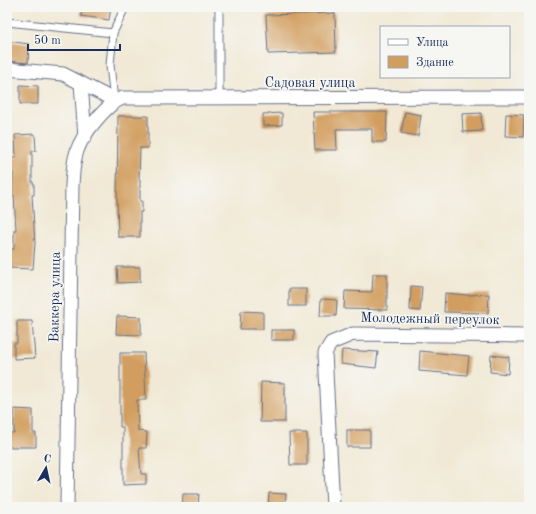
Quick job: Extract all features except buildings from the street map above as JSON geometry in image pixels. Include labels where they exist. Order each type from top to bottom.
[{"type":"street","points":[[7,69],[63,74],[114,100]]},
{"type":"street","points":[[81,83],[85,137]]},
{"type":"street","name":"Садовая улица","points":[[114,100],[123,98],[529,98]]},
{"type":"street","name":"Ваккера улица","points":[[67,507],[72,185],[74,160],[77,148],[103,110],[114,100]]},
{"type":"street","name":"Молодежный переулок","points":[[333,507],[325,353],[331,342],[353,334],[529,336]]},
{"type":"lane","points":[[114,100],[110,65],[113,33],[124,7]]},
{"type":"lane","points":[[219,7],[219,98]]},
{"type":"lane","points":[[7,22],[113,33]]}]
